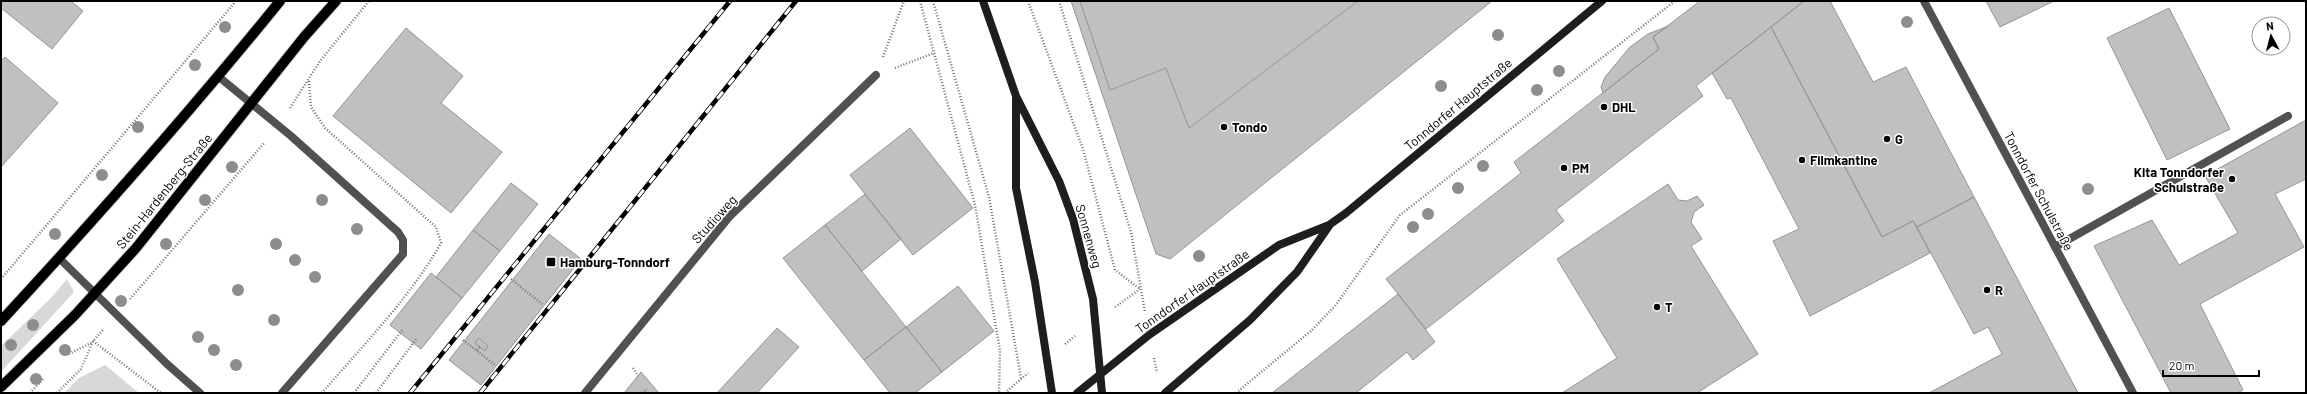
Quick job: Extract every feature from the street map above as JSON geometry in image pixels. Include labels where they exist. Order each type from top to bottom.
[{"type":"main road","points":[[1,321],[60,259],[219,77],[280,1]]},
{"type":"main road","name":"Stein-Hardenberg-Straße","points":[[1,387],[95,293],[136,248],[251,103],[336,1]]},
{"type":"main road","name":"Sonnenweg","points":[[983,1],[1016,96],[1059,181],[1073,219],[1088,278],[1095,321],[1102,393]]},
{"type":"main road","name":"Tonndorfer Hauptstraße","points":[[1165,393],[1250,320],[1297,272],[1329,225],[1602,1]]},
{"type":"main road","name":"Sonnenweg","points":[[1016,96],[1016,188],[1035,282],[1052,393]]},
{"type":"main road","name":"Tonndorfer Hauptstraße","points":[[1078,393],[1100,373],[1182,311],[1279,245],[1329,225]]},
{"type":"street","name":"Tonndorfer Schulstraße","points":[[1924,1],[2133,393]]},
{"type":"street","name":"Studioweg","points":[[585,393],[619,349],[730,216],[876,76]]},
{"type":"street","points":[[219,77],[278,126],[398,232],[403,240],[404,250],[375,287],[282,393]]},
{"type":"street","points":[[2055,247],[2288,116]]},
{"type":"street","points":[[60,259],[166,364],[200,393]]},
{"type":"path","points":[[1,279],[236,1]]},
{"type":"path","points":[[116,315],[247,166],[278,126],[309,81],[320,61],[369,1]]},
{"type":"path","points":[[876,76],[904,1]]},
{"type":"path","points":[[920,1],[975,205],[1000,351],[999,393]]},
{"type":"path","points":[[933,1],[989,197],[1021,378]]},
{"type":"path","points":[[1028,1],[1083,149],[1115,270],[1140,289]]},
{"type":"path","points":[[1059,1],[1131,232],[1140,289]]},
{"type":"path","points":[[1236,393],[1312,330],[1330,310],[1400,215],[1675,1]]},
{"type":"path","points":[[876,76],[934,53]]},
{"type":"path","points":[[511,279],[542,304]]},
{"type":"path","points":[[1005,393],[1021,378],[1095,321],[1140,289]]},
{"type":"path","points":[[354,393],[403,330]]},
{"type":"path","points":[[376,393],[417,338]]},
{"type":"path","points":[[463,340],[494,365]]},
{"type":"path","points":[[67,355],[93,341]]},
{"type":"path","points":[[57,393],[81,369],[93,341]]},
{"type":"path","points":[[93,341],[162,393]]},
{"type":"path","points":[[477,350],[480,347]]},
{"type":"path","points":[[30,393],[46,377]]},
{"type":"path","points":[[642,393],[647,389]]},
{"type":"shaded area","points":[[67,279],[74,292],[1,372],[1,346],[50,299]]},
{"type":"shaded area","points":[[105,365],[139,393],[64,393],[79,378]]},
{"type":"building","points":[[1,1],[71,1],[83,11],[52,49],[1,8]]},
{"type":"building","name":"Tondo","points":[[1071,1],[1492,1],[1170,259],[1156,254]]},
{"type":"building","name":"Tondo","points":[[1080,1],[1358,1],[1189,128],[1166,68],[1110,90]]},
{"type":"building","name":"PM","points":[[1700,1],[1804,1],[1696,86],[1703,96],[1556,210],[1564,221],[1426,329],[1386,279],[1521,173],[1514,162],[1659,49],[1653,37]]},
{"type":"building","name":"G","points":[[1804,1],[1830,1],[1873,82],[1906,67],[1974,197],[1917,227],[1913,221],[1882,237],[1771,27]]},
{"type":"building","points":[[1986,1],[2051,1],[2052,2],[2000,27]]},
{"type":"building","points":[[2169,8],[2230,129],[2167,160],[2107,38]]},
{"type":"building","points":[[1668,26],[1653,37],[1659,49],[1603,93],[1601,87],[1605,77],[1630,47],[1648,34]]},
{"type":"building","name":"Filmkantine","points":[[1771,27],[1882,237],[1913,221],[1930,253],[1810,316],[1773,241],[1799,229],[1731,98],[1727,99],[1712,73]]},
{"type":"building","points":[[406,28],[463,76],[441,103],[502,152],[451,213],[333,116]]},
{"type":"building","points":[[5,57],[58,103],[1,167],[1,61]]},
{"type":"building","points":[[2306,120],[2306,179],[2275,194],[2304,247],[2200,304],[2243,390],[2237,393],[2171,393],[2094,246],[2152,220],[2179,265],[2238,233],[2205,176]]},
{"type":"building","points":[[910,128],[973,208],[913,255],[850,175]]},
{"type":"building","points":[[511,183],[538,204],[500,251],[473,230]]},
{"type":"building","name":"T","points":[[1668,184],[1678,200],[1687,201],[1697,196],[1704,205],[1694,212],[1691,222],[1702,239],[1691,246],[1758,354],[1697,393],[1562,393],[1617,358],[1557,259]]},
{"type":"building","points":[[865,194],[901,239],[862,271],[825,225]]},
{"type":"building","name":"R","points":[[1974,197],[2078,393],[1929,393],[2002,354],[1988,327],[1974,334],[1917,227]]},
{"type":"building","points":[[825,225],[906,327],[864,360],[783,258]]},
{"type":"building","points":[[473,230],[500,251],[462,298],[436,277]]},
{"type":"building","points":[[549,234],[581,259],[481,385],[449,360]]},
{"type":"building","points":[[431,273],[462,298],[421,349],[390,325]]},
{"type":"building","points":[[958,286],[994,331],[942,372],[906,327]]},
{"type":"building","points":[[1398,294],[1435,342],[1413,360],[1407,352],[1356,393],[1272,393]]},
{"type":"building","points":[[906,327],[942,372],[915,393],[890,393],[864,360]]},
{"type":"building","points":[[777,328],[799,347],[757,393],[717,393]]},
{"type":"building","points":[[479,338],[488,346],[485,351],[475,343]]},
{"type":"building","points":[[641,372],[659,393],[624,393]]},
{"type":"railway","points":[[410,393],[730,1]]},
{"type":"railway","points":[[480,393],[796,1]]},
{"type":"place","name":"DHL","points":[[1604,107]]},
{"type":"place","name":"Tondo","points":[[1224,127]]},
{"type":"place","name":"G","points":[[1887,139]]},
{"type":"place","name":"Filmkantine","points":[[1802,160]]},
{"type":"place","name":"PM","points":[[1564,168]]},
{"type":"place","name":"Kita Tonndorfer Schulstraße","points":[[2232,179]]},
{"type":"place","name":"Hamburg-Tonndorf","points":[[551,262]]},
{"type":"place","name":"R","points":[[1987,290]]},
{"type":"place","name":"T","points":[[1657,307]]}]
